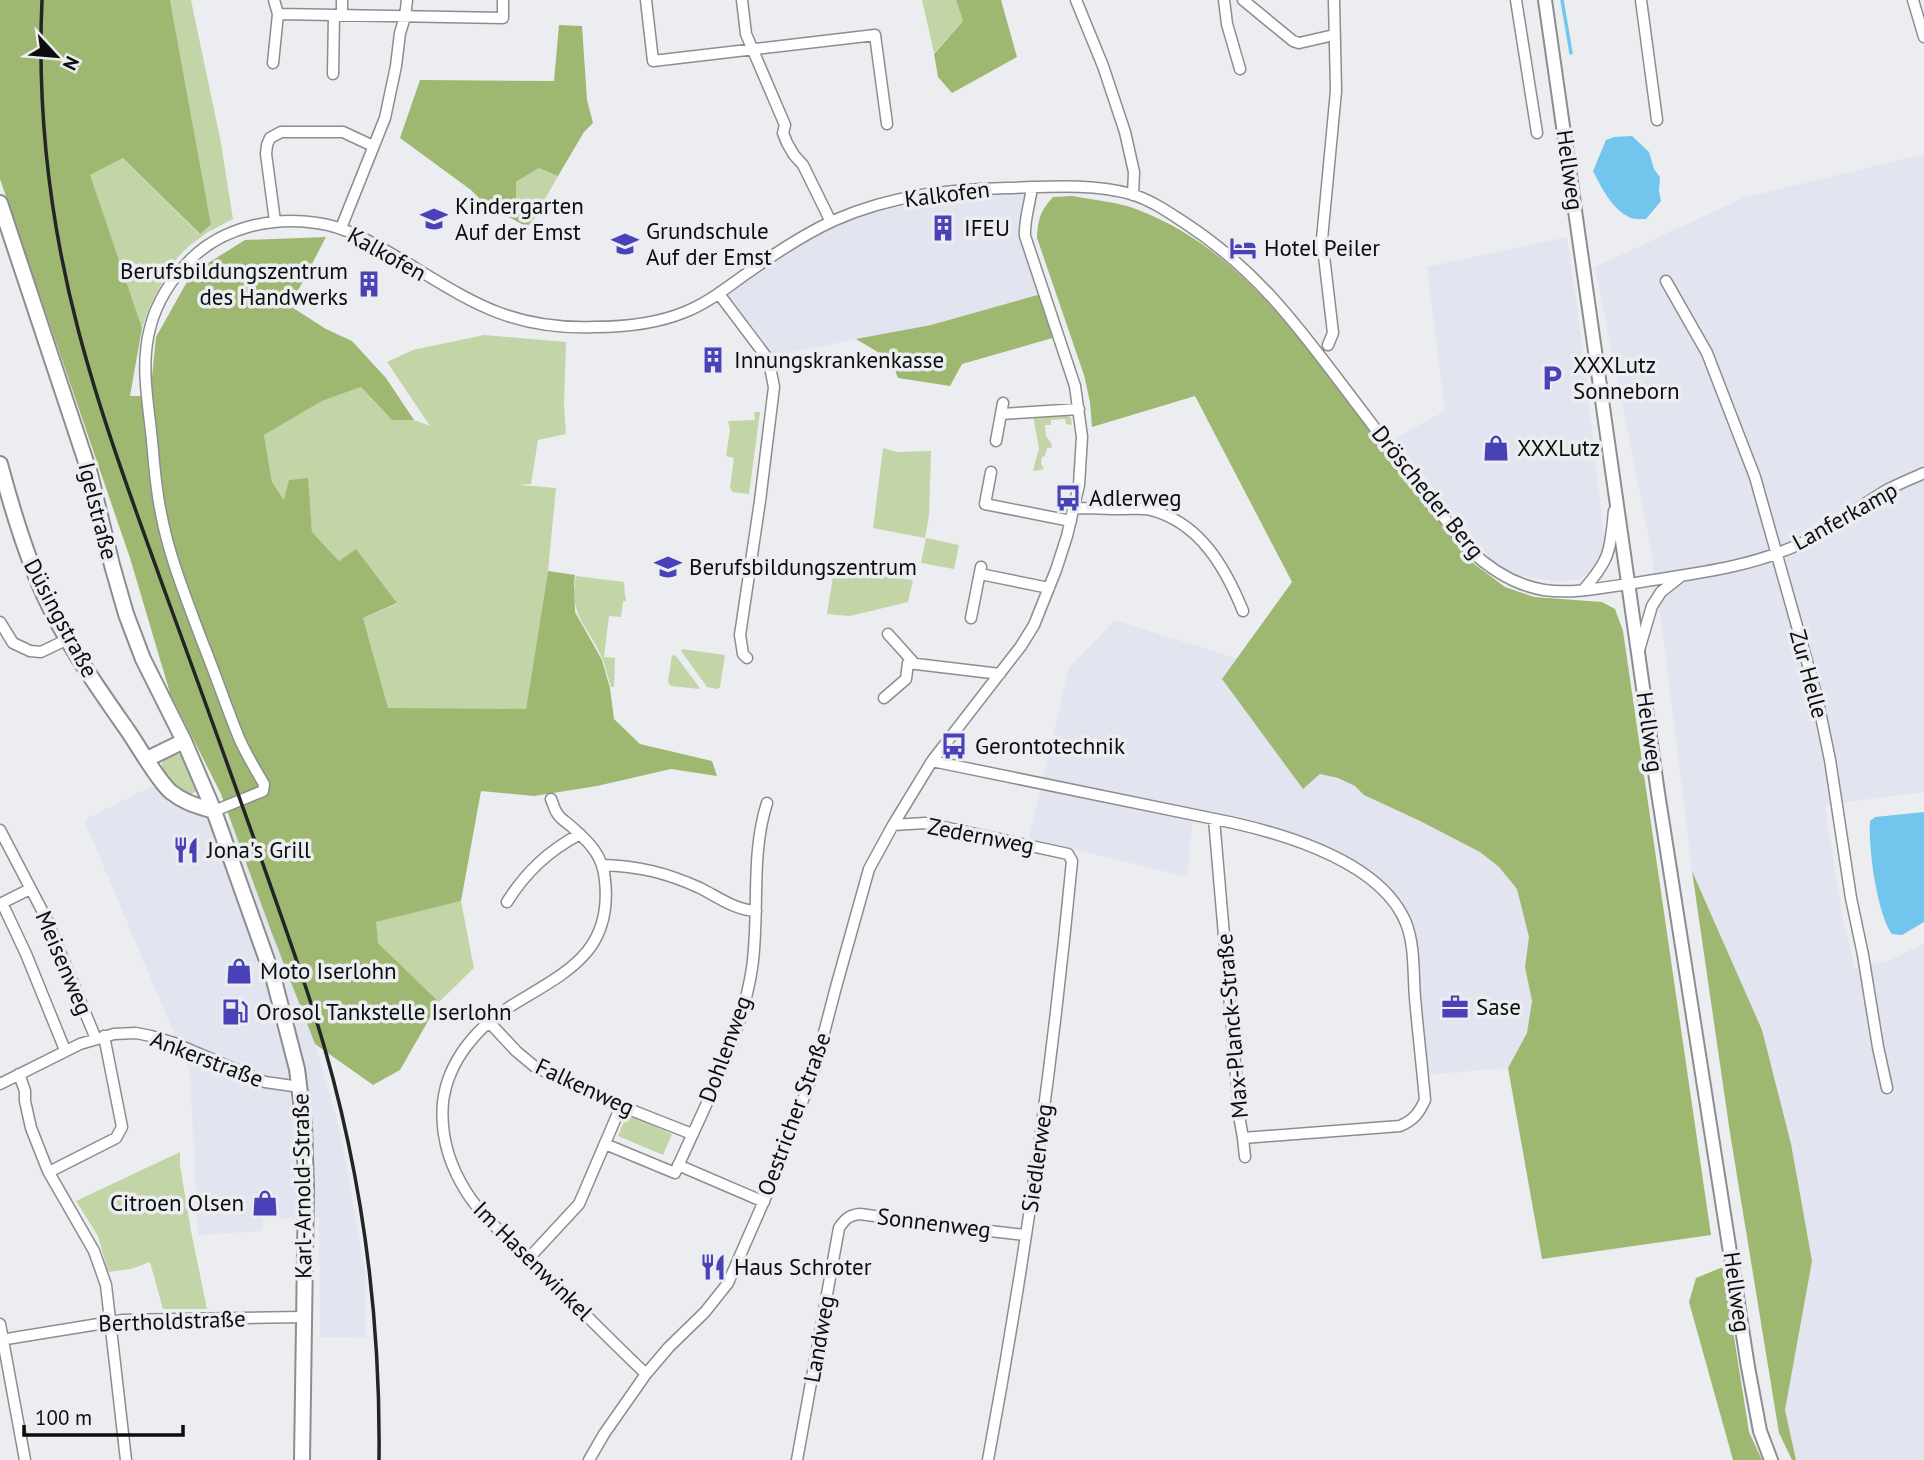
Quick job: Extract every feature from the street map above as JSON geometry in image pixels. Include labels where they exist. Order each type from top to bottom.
[{"type":"main road","name":"Igelstraße","points":[[0,203],[90,474],[126,614],[143,659],[184,741],[214,811]]},
{"type":"main road","name":"Düsingstraße","points":[[0,464],[23,544],[45,598],[100,691],[168,789],[186,803],[214,811]]},
{"type":"main road","points":[[147,760],[184,741]]},
{"type":"main road","name":"Karl-Arnold-Straße","points":[[214,811],[274,981],[300,1087],[306,1187],[302,1460]]},
{"type":"street","points":[[273,63],[278,14],[274,0]]},
{"type":"street","points":[[333,74],[338,15],[342,0]]},
{"type":"street","points":[[341,228],[385,118],[407,0]]},
{"type":"street","points":[[278,14],[503,18],[503,0]]},
{"type":"street","points":[[646,0],[653,61],[875,35],[887,124]]},
{"type":"street","points":[[742,0],[746,34],[785,125],[783,133],[787,143],[803,165],[831,222]]},
{"type":"street","points":[[1032,187],[1096,188],[1133,195],[1134,172],[1125,132],[1103,65],[1076,0]]},
{"type":"street","points":[[1224,0],[1227,24],[1240,69]]},
{"type":"street","points":[[1243,0],[1293,41],[1299,43],[1334,35]]},
{"type":"street","points":[[1328,345],[1333,333],[1322,239],[1336,91],[1334,0]]},
{"type":"street","points":[[1516,0],[1536,133]]},
{"type":"street","name":"Hellweg","points":[[1545,0],[1658,793],[1748,1367],[1760,1431],[1771,1460]]},
{"type":"street","points":[[1641,0],[1657,120]]},
{"type":"street","points":[[1913,0],[1921,12],[1924,37]]},
{"type":"street","points":[[275,222],[267,154],[270,138],[281,132],[342,132],[373,146]]},
{"type":"street","name":"Kalkofen","points":[[214,811],[263,791],[264,784],[241,743],[173,557],[161,514],[145,366],[150,326],[158,303],[176,274],[205,246],[232,231],[275,222],[314,222],[341,228],[488,310],[516,320],[555,327],[618,327],[648,323],[681,314],[719,294],[790,244],[831,222],[862,210],[913,195],[967,189],[1032,187]]},
{"type":"street","name":"Oestricher Straße","points":[[589,1460],[646,1374],[705,1312],[728,1283],[764,1202],[814,1072],[869,869],[932,761],[1021,646],[1034,625],[1063,549],[1079,485],[1082,437],[1075,386],[1026,236],[1024,225],[1030,208],[1032,187]]},
{"type":"street","name":"Dröscheder Berg","points":[[1133,195],[1161,208],[1195,230],[1249,273],[1273,297],[1461,539],[1484,564],[1524,586],[1555,591],[1628,584]]},
{"type":"street","name":"Zur Helle","points":[[1667,281],[1707,353],[1755,477],[1817,697],[1887,1088]]},
{"type":"street","points":[[719,294],[765,355],[774,387],[740,635],[743,654],[747,658]]},
{"type":"street","points":[[996,441],[1002,408],[1079,409]]},
{"type":"street","points":[[991,472],[985,504],[1071,522]]},
{"type":"street","name":"Lanferkamp","points":[[1628,584],[1742,565],[1776,553],[1802,543],[1887,490],[1924,473]]},
{"type":"street","points":[[1584,589],[1606,561],[1611,547],[1615,500]]},
{"type":"street","points":[[1074,508],[1149,510],[1191,529],[1203,540],[1235,590],[1243,611]]},
{"type":"street","points":[[971,618],[980,570],[1049,588]]},
{"type":"street","points":[[1639,650],[1652,606],[1661,592],[1683,575]]},
{"type":"street","points":[[0,622],[13,643],[30,651],[41,652],[68,639]]},
{"type":"street","points":[[888,634],[915,664]]},
{"type":"street","points":[[884,698],[906,679],[908,663],[1000,674]]},
{"type":"street","name":"Max-Planck-Straße","points":[[932,761],[1214,819],[1271,831],[1319,849],[1373,881],[1393,902],[1407,926],[1412,949],[1425,1100],[1420,1113],[1410,1122],[1400,1126],[1243,1138],[1214,819]]},
{"type":"street","points":[[551,799],[558,815],[592,846],[603,865],[639,867],[659,872],[704,890],[743,911],[756,911]]},
{"type":"street","name":"Dohlenweg","points":[[678,1165],[740,1019],[752,967],[759,841],[767,803]]},
{"type":"street","name":"Zedernweg","points":[[893,825],[925,823],[1068,854]]},
{"type":"street","name":"Meisenweg","points":[[0,830],[46,918],[100,1037],[122,1127],[116,1138],[49,1172]]},
{"type":"street","points":[[507,902],[534,866],[554,848],[580,834]]},
{"type":"street","name":"Siedlerweg","points":[[988,1460],[1044,1108],[1072,861],[1068,854]]},
{"type":"street","name":"Im Hasenwinkel","points":[[603,865],[606,890],[600,929],[583,957],[564,974],[509,1007],[477,1033],[466,1047],[451,1073],[445,1091],[442,1131],[456,1173],[480,1211],[646,1374]]},
{"type":"street","points":[[30,889],[1,903],[26,954],[65,1051]]},
{"type":"street","name":"Falkenweg","points":[[489,1022],[534,1066],[621,1106],[692,1134]]},
{"type":"street","name":"Ankerstraße","points":[[0,1084],[65,1051],[100,1037],[119,1034],[151,1035],[265,1082],[300,1087]]},
{"type":"street","points":[[19,1074],[32,1128],[49,1172],[94,1251],[106,1285],[126,1460]]},
{"type":"street","points":[[529,1258],[579,1204],[621,1106]]},
{"type":"street","points":[[1243,1138],[1245,1157]]},
{"type":"street","points":[[605,1144],[675,1173],[678,1165],[764,1202]]},
{"type":"street","name":"Sonnenweg","points":[[844,1220],[851,1215],[860,1214],[1025,1235]]},
{"type":"street","name":"Landweg","points":[[797,1460],[839,1228],[844,1220]]},
{"type":"street","name":"Bertholdstraße","points":[[2,1340],[109,1321],[303,1317]]},
{"type":"street","points":[[0,1324],[25,1460]]},
{"type":"shaded area","points":[[1924,154],[1924,792],[1825,805],[1841,910],[1855,968],[1890,960],[1924,944],[1924,1460],[1796,1460],[1785,1410],[1811,1261],[1762,1030],[1692,871],[1650,544],[1595,267],[1743,198]]},
{"type":"shaded area","points":[[1030,189],[1022,224],[1041,294],[931,325],[791,352],[772,364],[721,295],[816,232],[900,200]]},
{"type":"shaded area","points":[[1567,237],[1604,535],[1602,555],[1594,568],[1580,579],[1559,582],[1516,575],[1493,562],[1394,439],[1445,411],[1427,267]]},
{"type":"shaded area","points":[[1115,620],[1238,659],[1222,680],[1303,789],[1320,774],[1338,778],[1355,786],[1364,795],[1480,852],[1499,867],[1517,889],[1529,937],[1525,967],[1532,1001],[1527,1033],[1508,1068],[1424,1075],[1413,949],[1394,901],[1320,848],[1193,814],[1187,877],[1029,838],[1069,668]]},
{"type":"shaded area","points":[[152,786],[232,825],[315,1044],[340,1130],[365,1271],[366,1338],[320,1337],[319,1218],[263,1219],[262,1231],[198,1235],[190,1071],[84,820]]},
{"type":"green space","points":[[0,0],[170,0],[211,225],[200,234],[123,158],[90,175],[142,328],[130,396],[150,396],[156,337],[192,273],[245,240],[326,237],[290,306],[326,329],[352,341],[386,378],[414,420],[392,420],[361,387],[322,401],[264,435],[272,482],[284,500],[289,480],[308,478],[312,532],[339,561],[356,549],[397,603],[363,618],[388,708],[526,709],[548,571],[575,575],[575,612],[602,660],[610,688],[614,719],[640,744],[712,761],[717,776],[671,769],[597,786],[534,796],[481,791],[461,901],[376,922],[378,943],[439,1002],[400,1070],[373,1085],[315,1044],[221,794],[170,693],[130,558],[0,179]]},
{"type":"green space","points":[[170,0],[191,0],[221,143],[233,219],[208,232],[177,258],[150,306],[142,328],[89,175],[123,158],[199,234],[211,226]]},
{"type":"green space","points":[[922,0],[956,0],[963,21],[934,53]]},
{"type":"green space","points":[[956,0],[1001,0],[1017,57],[952,93],[938,77],[934,54],[963,21]]},
{"type":"green space","points":[[559,25],[582,26],[587,100],[593,123],[584,132],[558,176],[539,168],[516,182],[516,204],[535,217],[527,227],[484,203],[471,190],[400,138],[420,80],[554,81]]},
{"type":"green space","points":[[539,168],[558,176],[535,217],[516,204],[516,182]]},
{"type":"green space","points":[[1073,196],[1136,209],[1171,225],[1232,267],[1283,319],[1469,560],[1505,587],[1534,597],[1602,602],[1615,609],[1623,631],[1711,1235],[1542,1259],[1508,1068],[1527,1033],[1532,1001],[1525,967],[1529,937],[1517,889],[1499,867],[1480,852],[1364,795],[1355,786],[1338,778],[1320,774],[1303,789],[1222,679],[1292,582],[1195,396],[1092,427],[1084,375],[1037,238],[1040,216],[1053,197]]},
{"type":"green space","points":[[1041,294],[1056,337],[962,364],[950,386],[898,378],[891,360],[856,339],[931,325]]},
{"type":"green space","points":[[484,335],[566,342],[566,434],[538,440],[531,484],[519,485],[556,488],[548,571],[526,709],[388,709],[363,618],[397,604],[356,550],[339,561],[312,532],[307,479],[289,480],[285,501],[272,482],[264,435],[322,401],[361,387],[392,420],[414,420],[430,426],[387,362],[413,350]]},
{"type":"green space","points":[[754,412],[760,412],[749,494],[732,492],[730,487],[734,458],[726,456],[730,430],[728,421],[755,420]]},
{"type":"green space","points":[[1066,414],[1071,418],[1072,425],[1066,424],[1065,419],[1051,420],[1051,425],[1045,425],[1046,436],[1052,448],[1047,448],[1045,456],[1042,457],[1041,464],[1044,469],[1033,471],[1039,448],[1033,416]]},
{"type":"green space","points":[[883,448],[897,452],[931,451],[929,516],[925,538],[873,528]]},
{"type":"green space","points":[[926,538],[959,545],[954,569],[921,563]]},
{"type":"green space","points":[[834,570],[913,580],[908,602],[850,616],[827,614]]},
{"type":"green space","points":[[576,576],[624,582],[626,601],[623,601],[621,617],[609,616],[604,657],[615,658],[614,687],[611,687],[603,660],[577,612],[574,590]]},
{"type":"green space","points":[[682,649],[725,655],[720,687],[707,687]]},
{"type":"green space","points":[[672,655],[676,656],[699,689],[671,686],[668,682]]},
{"type":"green space","points":[[176,753],[181,755],[196,791],[192,794],[182,791],[172,783],[162,767],[164,759]]},
{"type":"green space","points":[[1692,871],[1762,1030],[1791,1144],[1812,1261],[1785,1410],[1796,1460],[1792,1460],[1779,1433],[1730,1133]]},
{"type":"green space","points":[[461,901],[474,968],[439,1002],[378,943],[375,922]]},
{"type":"green space","points":[[627,1114],[672,1134],[663,1155],[618,1136]]},
{"type":"green space","points":[[180,1152],[191,1231],[207,1309],[163,1309],[150,1262],[131,1269],[108,1272],[98,1236],[76,1201]]},
{"type":"green space","points":[[1723,1267],[1749,1432],[1762,1460],[1733,1460],[1689,1302],[1696,1278]]},
{"type":"water","points":[[1632,136],[1649,152],[1654,169],[1660,177],[1661,201],[1646,219],[1631,218],[1617,209],[1593,171],[1606,140]]},
{"type":"water","points":[[1924,812],[1924,922],[1902,935],[1892,934],[1882,912],[1875,880],[1870,847],[1870,821],[1875,817]]},
{"type":"waterway","points":[[1562,0],[1571,53]]},
{"type":"railway","points":[[42,0],[42,83],[48,166],[60,248],[78,329],[120,466],[306,988],[340,1104],[363,1221],[370,1280],[376,1339],[379,1460]]},
{"type":"place","name":"Kindergarten Auf der Emst","points":[[434,219]]},
{"type":"place","name":"IFEU","points":[[943,228]]},
{"type":"place","name":"Grundschule Auf der Emst","points":[[625,244]]},
{"type":"place","name":"Hotel Peiler","points":[[1243,248]]},
{"type":"place","name":"Berufsbildungszentrum des Handwerks","points":[[369,284]]},
{"type":"place","name":"Innungskrankenkasse","points":[[713,360]]},
{"type":"place","name":"XXXLutz Sonneborn","points":[[1552,378]]},
{"type":"place","name":"XXXLutz","points":[[1496,448]]},
{"type":"place","name":"Adlerweg","points":[[1068,498]]},
{"type":"place","name":"Berufsbildungszentrum","points":[[668,567]]},
{"type":"place","name":"Gerontotechnik","points":[[954,746]]},
{"type":"place","name":"Jona's Grill","points":[[186,850]]},
{"type":"place","name":"Moto Iserlohn","points":[[239,971]]},
{"type":"place","name":"Sase","points":[[1455,1007]]},
{"type":"place","name":"Orosol Tankstelle Iserlohn","points":[[235,1012]]},
{"type":"place","name":"Citroen Olsen","points":[[265,1203]]},
{"type":"place","name":"Haus Schroter","points":[[713,1267]]}]
